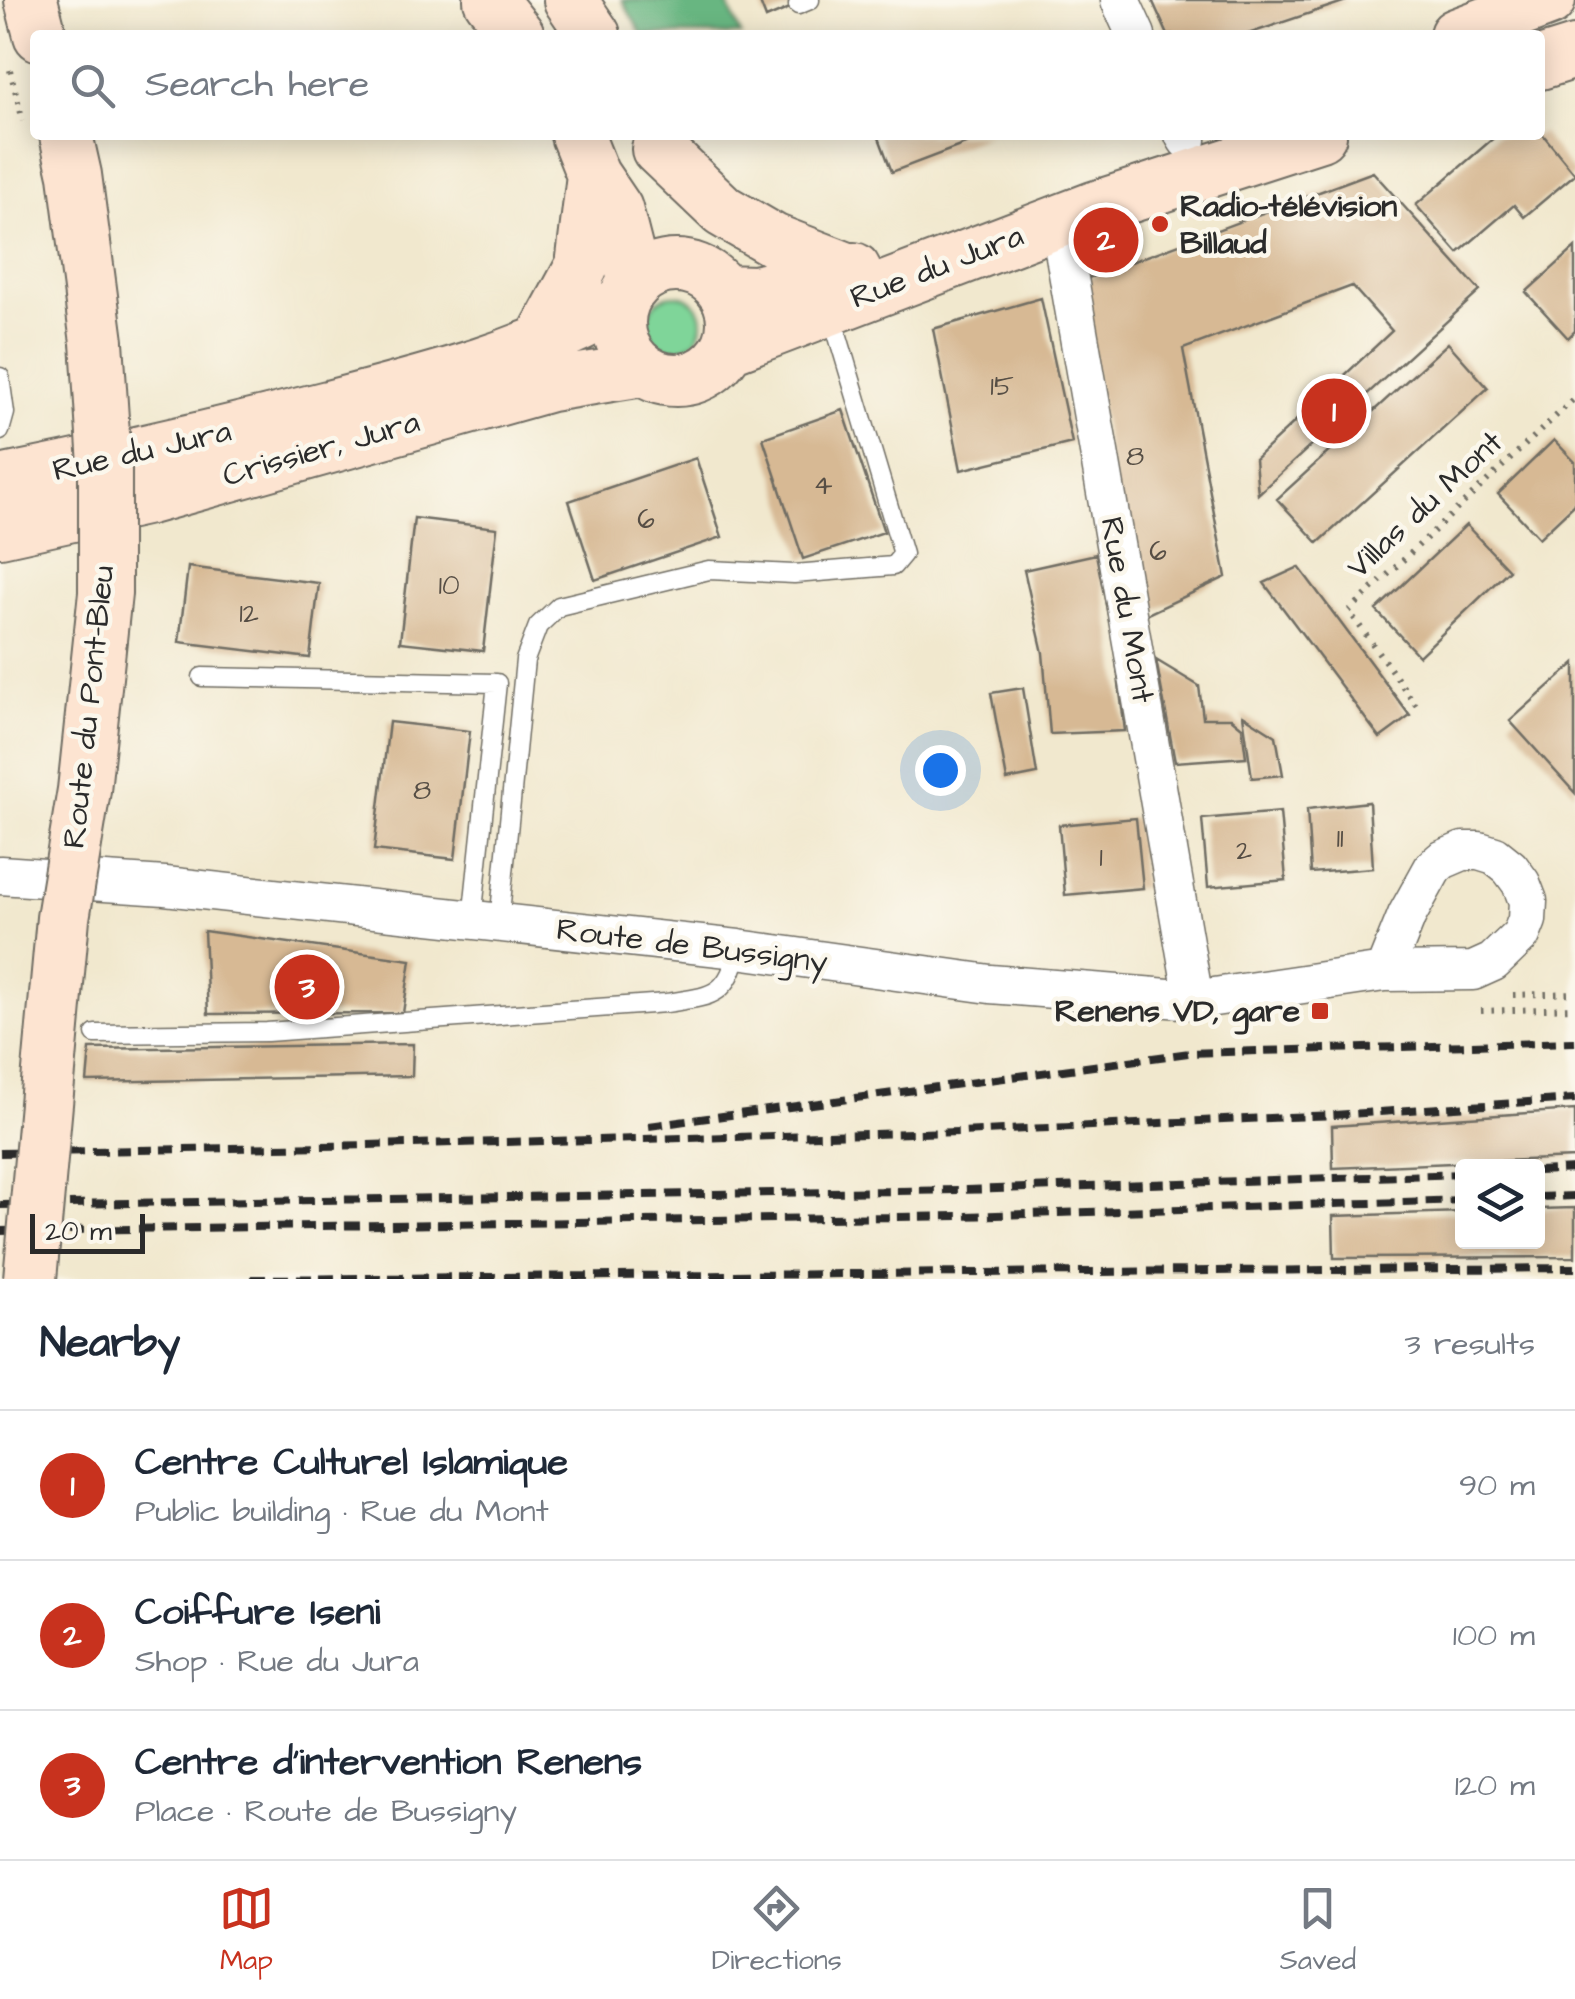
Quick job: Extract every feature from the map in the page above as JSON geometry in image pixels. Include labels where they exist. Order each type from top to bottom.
[{"type":"main road","points":[[30,0],[39,30]]},
{"type":"main road","points":[[57,30],[59,0]]},
{"type":"main road","points":[[490,0],[514,30]]},
{"type":"main road","points":[[570,0],[591,30]]},
{"type":"main road","points":[[1469,30],[1549,0]]},
{"type":"main road","points":[[1545,61],[1575,52]]},
{"type":"main road","name":"Route du Pont-Bleu","points":[[30,1279],[62,918],[84,790],[105,593],[105,464],[97,342],[76,175],[67,140]]},
{"type":"main road","name":"Rue du Jura","points":[[727,348],[840,288],[1183,140]]},
{"type":"main road","name":"Rue du Jura","points":[[715,284],[755,292],[840,288],[1305,140]]},
{"type":"main road","points":[[654,142],[723,211],[773,240],[840,288]]},
{"type":"main road","points":[[585,155],[616,210],[629,292],[618,320],[620,339],[628,357],[642,370],[659,378],[678,380],[713,367],[727,348],[732,319],[666,183],[654,142]]},
{"type":"main road","points":[[539,345],[582,266],[585,155]]},
{"type":"main road","points":[[629,292],[662,268],[694,269],[715,284]]},
{"type":"main road","name":"Rue du Jura","points":[[0,482],[184,444],[463,373],[539,345],[629,292]]},
{"type":"main road","name":"Crissier, Jura","points":[[0,531],[150,498],[550,385],[642,370]]},
{"type":"street","points":[[1120,0],[1134,30]]},
{"type":"street","name":"Rue du Mont","points":[[1058,221],[1194,1000]]},
{"type":"street","name":"Route de Bussigny","points":[[0,874],[165,886],[738,950],[990,984],[1194,1000],[1384,972]]},
{"type":"lane","points":[[485,922],[524,660],[538,626],[559,606],[710,570],[794,574],[893,566],[903,554],[840,288]]},
{"type":"lane","points":[[0,377],[4,413],[0,432]]},
{"type":"lane","points":[[202,676],[497,683],[485,922]]},
{"type":"lane","points":[[95,1034],[267,1032],[666,1003],[720,990],[733,975],[738,950]]},
{"type":"path","name":"Villas du Mont","points":[[1416,705],[1350,611],[1575,398]]},
{"type":"green space","points":[[622,0],[726,0],[739,30],[639,30]]},
{"type":"green space","points":[[675,295],[694,303],[702,322],[694,341],[675,349],[656,341],[648,322],[656,303]]},
{"type":"building","points":[[759,0],[809,0],[766,18]]},
{"type":"building","points":[[1152,0],[1346,0],[1260,30],[1166,30]]},
{"type":"building","points":[[1545,137],[1575,174],[1524,217],[1514,205],[1458,253],[1416,205],[1491,140]]},
{"type":"building","points":[[880,140],[976,140],[892,172]]},
{"type":"building","points":[[1373,172],[1480,291],[1258,494],[1255,459],[1392,331],[1352,286],[1183,349],[1226,577],[1135,620],[1080,281]]},
{"type":"building","points":[[1575,248],[1575,331],[1568,338],[1526,292]]},
{"type":"building","points":[[1041,298],[1072,443],[961,470],[933,329]]},
{"type":"building","points":[[1448,343],[1488,388],[1318,543],[1277,499]]},
{"type":"building","points":[[843,410],[884,532],[803,559],[763,438]]},
{"type":"building","points":[[1554,440],[1575,462],[1575,504],[1539,538],[1498,494]]},
{"type":"building","points":[[696,458],[722,537],[595,580],[569,501]]},
{"type":"building","points":[[414,518],[497,528],[483,651],[400,642]]},
{"type":"building","points":[[1466,525],[1509,570],[1419,656],[1376,610]]},
{"type":"building","points":[[1096,554],[1114,645],[1125,731],[1050,734],[1043,653],[1024,570]]},
{"type":"building","points":[[188,567],[319,583],[310,658],[179,642]]},
{"type":"building","points":[[1299,567],[1410,716],[1380,738],[1264,583]]},
{"type":"building","points":[[1156,660],[1199,686],[1203,718],[1231,718],[1242,727],[1246,757],[1175,762]]},
{"type":"building","points":[[1575,663],[1575,793],[1510,721]]},
{"type":"building","points":[[1023,688],[1037,774],[1007,780],[991,693]]},
{"type":"building","points":[[1243,715],[1276,736],[1283,775],[1252,778]]},
{"type":"building","points":[[389,722],[470,731],[455,859],[374,850]]},
{"type":"building","points":[[1369,802],[1373,868],[1311,873],[1307,809]]},
{"type":"building","points":[[1280,812],[1286,880],[1208,887],[1202,819]]},
{"type":"building","points":[[1136,818],[1143,888],[1065,895],[1059,825]]},
{"type":"building","points":[[204,931],[411,960],[403,1013],[208,1014]]},
{"type":"building","points":[[413,1044],[412,1076],[87,1082],[90,1049]]},
{"type":"building","points":[[1575,1110],[1575,1158],[1455,1159],[1455,1163],[1333,1168],[1332,1126]]},
{"type":"building","points":[[1575,1208],[1575,1257],[1334,1258],[1333,1216],[1455,1212],[1455,1249],[1545,1249],[1545,1209]]},
{"type":"railway","points":[[649,1126],[1189,1053],[1575,1042]]},
{"type":"railway","points":[[0,1153],[960,1132],[1334,1115],[1575,1099]]},
{"type":"railway","points":[[1545,1171],[1575,1169]]},
{"type":"railway","points":[[0,1205],[962,1190],[1455,1174]]},
{"type":"railway","points":[[1545,1197],[1575,1196]]},
{"type":"railway","points":[[0,1231],[962,1216],[1455,1200]]},
{"type":"railway","points":[[251,1279],[1575,1268]]},
{"type":"place","name":"Radio-télévision Billaud","points":[[1160,224]]},
{"type":"place","name":"Coiffure Iseni","points":[[1106,240]]},
{"type":"place","name":"Centre Culturel Islamique","points":[[1334,411]]},
{"type":"place","name":"Centre d'intervention Renens","points":[[307,987]]},
{"type":"place","name":"Renens VD, gare","points":[[1320,1011]]}]
